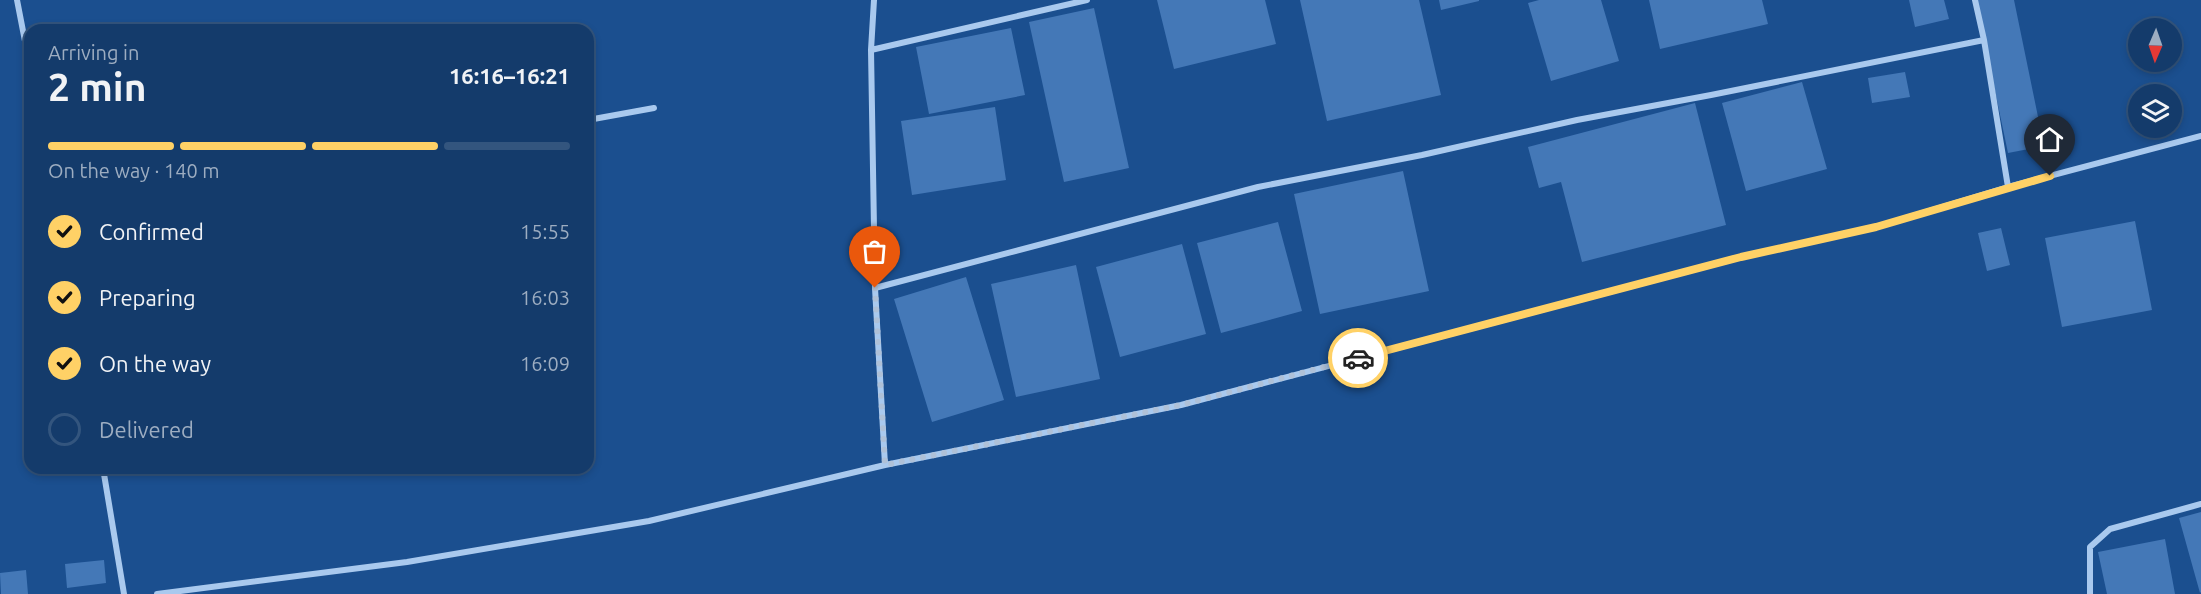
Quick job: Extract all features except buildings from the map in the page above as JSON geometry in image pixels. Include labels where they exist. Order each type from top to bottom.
[{"type":"street","points":[[16,0],[24,38]]},
{"type":"street","points":[[874,0],[871,50],[875,288],[885,465]]},
{"type":"street","points":[[871,50],[1087,0]]},
{"type":"street","points":[[1975,0],[1984,40],[2008,187]]},
{"type":"street","points":[[875,288],[1258,187],[1422,155],[1576,120],[1984,40]]},
{"type":"street","points":[[594,119],[654,108]]},
{"type":"street","points":[[157,594],[407,562],[649,520],[885,465],[1181,405],[1741,257],[1876,227],[2008,187],[2201,136]]},
{"type":"street","points":[[104,474],[124,594]]},
{"type":"street","points":[[2090,594],[2090,547],[2110,530],[2201,504]]},
{"type":"way so far","points":[[875,288],[885,465],[1181,405],[1358,358]]},
{"type":"route","points":[[1358,358],[1741,257],[1876,227],[2050,176]]}]
